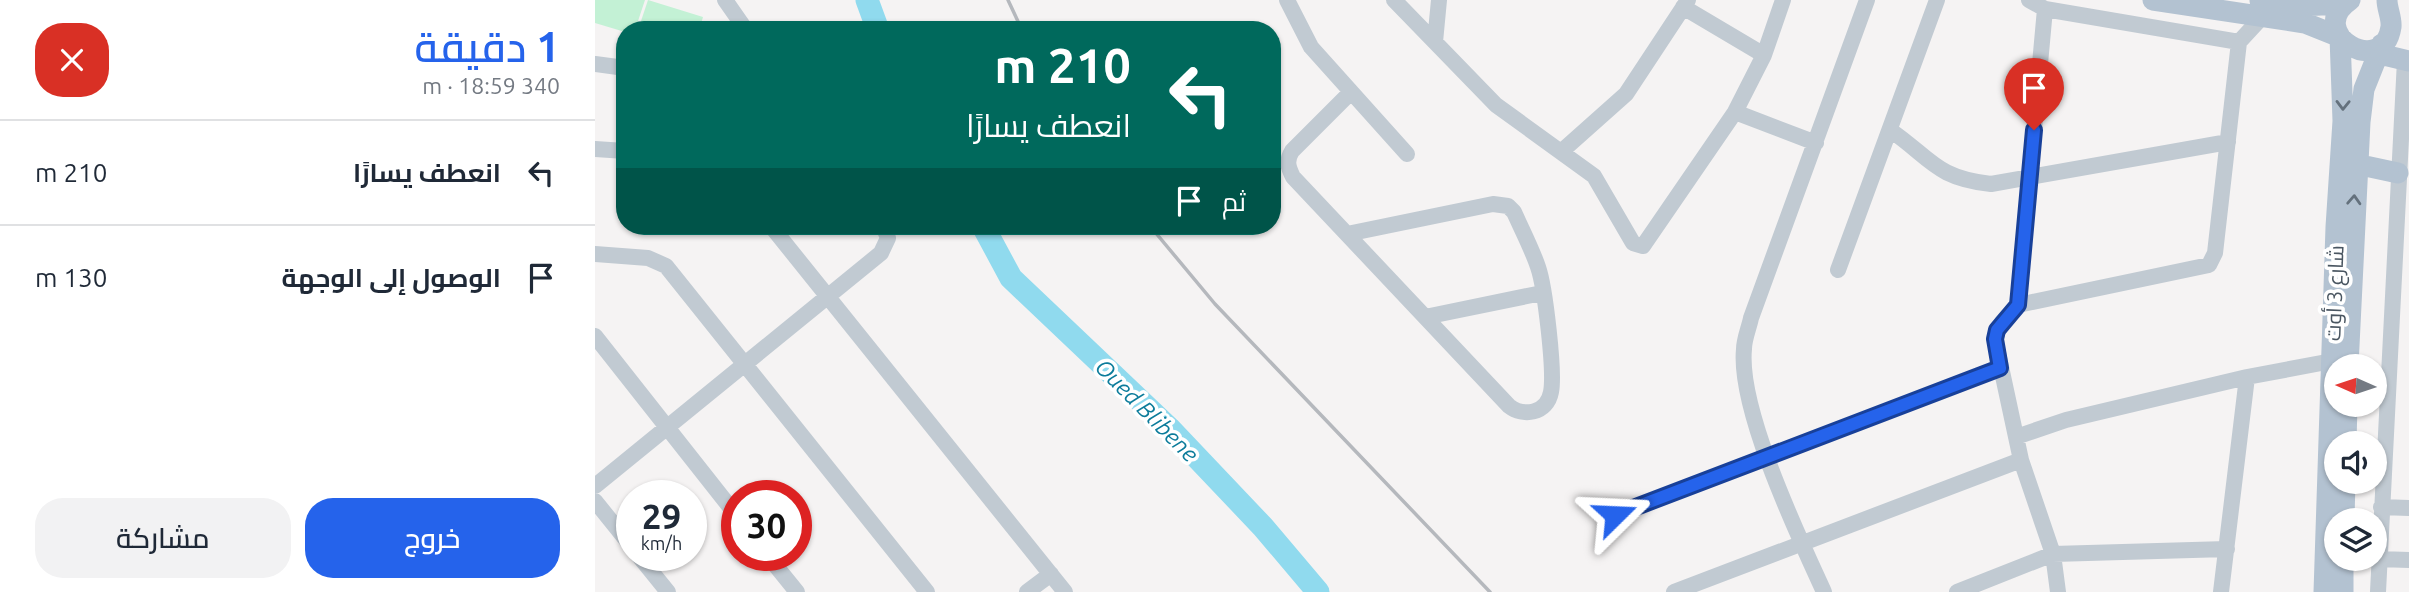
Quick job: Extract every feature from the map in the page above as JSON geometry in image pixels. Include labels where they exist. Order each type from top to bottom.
[{"type":"main road","points":[[2153,0],[2257,8],[2347,1]]},
{"type":"main road","name":"شارع 3 أوت","points":[[2340,354],[2343,121],[2340,37],[2336,20],[2347,1]]},
{"type":"main road","points":[[2385,6],[2409,38]]},
{"type":"main road","points":[[2341,354],[2364,89],[2376,49],[2391,28],[2385,6]]},
{"type":"main road","points":[[2257,8],[2340,37],[2351,48],[2376,49],[2407,61]]},
{"type":"main road","points":[[2356,164],[2399,173]]},
{"type":"main road","name":"شارع 3 أوت","points":[[2324,592],[2336,417]]},
{"type":"main road","points":[[2343,571],[2343,592]]},
{"type":"street","points":[[725,0],[740,21]]},
{"type":"street","points":[[1287,0],[1311,47],[1406,154]]},
{"type":"street","points":[[1394,0],[1496,105],[1594,176],[1633,243],[1643,246],[1735,112],[1764,55],[1783,0]]},
{"type":"street","points":[[1435,42],[1439,0]]},
{"type":"street","points":[[1824,592],[1801,541],[1751,407],[1745,377],[1744,349],[1751,318],[1867,0]]},
{"type":"street","points":[[1838,270],[1937,0]]},
{"type":"street","points":[[2029,0],[2045,9],[2239,42]]},
{"type":"street","points":[[1562,151],[1626,93],[1686,4],[1764,55]]},
{"type":"street","points":[[2018,305],[2209,265],[2215,253],[2239,42],[2257,8]]},
{"type":"street","points":[[2045,9],[2018,305],[1997,330],[1995,339],[2021,460],[2053,554],[2058,592]]},
{"type":"street","points":[[2407,61],[2381,507],[2409,509]]},
{"type":"street","points":[[595,64],[616,67]]},
{"type":"street","points":[[1347,234],[1500,203],[1514,212],[1539,269],[1551,395],[1538,410],[1529,414],[1518,413],[1509,406],[1293,177],[1288,158],[1350,93]]},
{"type":"street","points":[[1735,112],[1816,143]]},
{"type":"street","points":[[1889,130],[1917,148],[1925,160],[1938,169],[1958,178],[1991,184],[2228,142]]},
{"type":"street","points":[[595,149],[616,150]]},
{"type":"street","points":[[778,235],[1065,592]]},
{"type":"street","points":[[595,486],[885,249],[887,235]]},
{"type":"street","points":[[595,254],[648,258],[666,266],[927,592]]},
{"type":"street","points":[[1425,317],[1542,293]]},
{"type":"street","points":[[595,336],[721,496]]},
{"type":"street","points":[[2016,437],[2066,420],[2247,377],[2324,365]]},
{"type":"street","points":[[1615,515],[2000,368]]},
{"type":"street","points":[[2221,592],[2247,377]]},
{"type":"street","points":[[1674,592],[1801,541],[2021,460]]},
{"type":"street","points":[[595,501],[616,527]]},
{"type":"street","points":[[1957,592],[2053,554],[2227,549]]},
{"type":"street","points":[[2387,559],[2409,560]]},
{"type":"street","points":[[651,571],[668,592]]},
{"type":"street","points":[[780,571],[797,592]]},
{"type":"street","points":[[2378,592],[2379,571]]},
{"type":"street","points":[[1027,592],[1051,574]]},
{"type":"green space","points":[[595,0],[645,0],[638,21],[616,21],[616,29],[595,23]]},
{"type":"green space","points":[[648,0],[703,17],[702,21],[641,21]]},
{"type":"waterway","name":"Oued Blibene","points":[[867,0],[875,21]]},
{"type":"waterway","name":"Oued Blibene","points":[[988,235],[1011,278],[1169,428],[1263,527],[1318,592]]},
{"type":"railway","points":[[1008,0],[1018,21]]},
{"type":"railway","points":[[1158,235],[1215,304],[1490,592]]},
{"type":"route","points":[[1615,515],[2000,368],[1995,339],[2001,322],[2018,305],[2034,130]]}]
